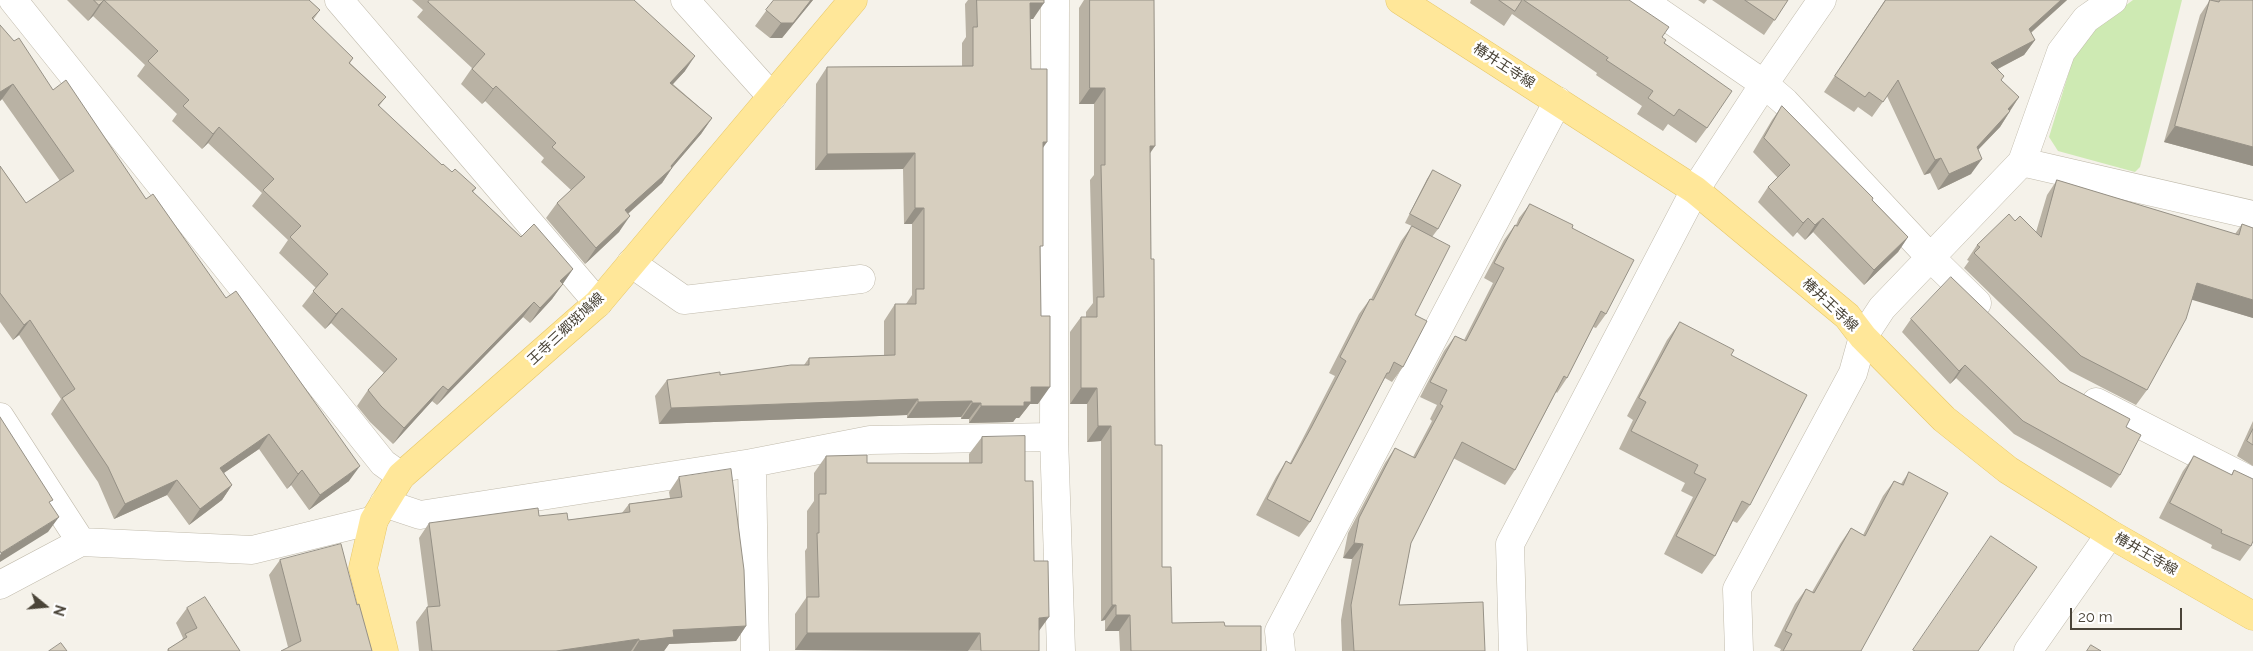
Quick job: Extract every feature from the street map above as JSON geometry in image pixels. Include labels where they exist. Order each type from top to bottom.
[{"type":"main road","name":"王寺三郷斑鳩線","points":[[384,651],[363,568],[379,511],[402,476],[598,303],[853,0]]},
{"type":"main road","name":"椿井王寺線","points":[[1400,0],[1695,190],[1847,316],[1863,337],[1944,419],[2008,470],[2110,534],[2253,616]]},
{"type":"street","points":[[13,0],[383,463],[402,476]]},
{"type":"street","points":[[338,0],[598,303]]},
{"type":"street","points":[[685,0],[772,97]]},
{"type":"street","points":[[1055,0],[1054,437],[1061,651]]},
{"type":"street","points":[[1642,0],[1764,84],[1785,102],[1930,257],[1992,317]]},
{"type":"street","points":[[1513,651],[1510,544],[1695,190],[1764,84],[1822,0]]},
{"type":"street","points":[[1739,651],[1737,588],[1853,373],[1863,337],[1882,308],[2022,162],[2061,52],[2086,19],[2114,0]]},
{"type":"street","points":[[1281,651],[1279,631],[1558,101]]},
{"type":"street","points":[[2022,162],[2253,215]]},
{"type":"street","points":[[631,263],[684,300],[861,279]]},
{"type":"street","points":[[2070,388],[2253,482]]},
{"type":"street","points":[[0,417],[81,542]]},
{"type":"street","points":[[0,585],[81,542],[252,550],[379,511],[420,515],[752,463],[870,440],[1054,437]]},
{"type":"street","points":[[752,463],[755,651]]},
{"type":"street","points":[[2028,651],[2110,534]]},
{"type":"green space","points":[[2133,0],[2182,0],[2140,167],[2135,172],[2058,151],[2049,137],[2073,59],[2095,28]]},
{"type":"building","points":[[94,0],[104,0],[99,5]]},
{"type":"building","points":[[104,0],[309,0],[320,10],[312,18],[353,58],[349,63],[386,97],[378,105],[442,165],[452,172],[455,169],[476,188],[472,191],[521,237],[534,224],[573,269],[560,281],[563,284],[540,308],[534,302],[448,390],[443,386],[404,428],[381,406],[368,390],[397,359],[342,308],[336,314],[313,291],[328,274],[290,237],[301,226],[263,190],[274,179],[219,127],[213,134],[183,106],[189,100],[148,61],[158,51]]},
{"type":"building","points":[[430,0],[634,0],[695,56],[670,83],[712,118],[671,166],[672,168],[625,210],[630,216],[596,248],[557,203],[585,177],[552,147],[556,143],[496,86],[493,89],[472,69],[485,54],[428,2]]},
{"type":"building","points":[[774,0],[811,0],[793,23],[781,23],[766,10]]},
{"type":"building","points":[[977,0],[1044,0],[1044,3],[1030,3],[1031,69],[1047,69],[1047,142],[1043,142],[1043,246],[1040,246],[1041,316],[1050,316],[1050,387],[1031,387],[1031,402],[1024,402],[1024,406],[981,406],[981,403],[972,403],[972,401],[918,402],[918,399],[671,408],[667,380],[720,372],[720,375],[791,365],[809,365],[809,358],[895,355],[895,304],[916,304],[916,289],[924,289],[924,208],[915,208],[915,153],[827,154],[827,67],[973,66],[973,27],[977,27]]},
{"type":"building","points":[[1090,0],[1154,0],[1155,146],[1150,146],[1151,259],[1154,259],[1155,445],[1162,445],[1162,567],[1171,567],[1172,623],[1224,622],[1225,626],[1261,626],[1261,651],[1131,651],[1130,615],[1116,615],[1116,605],[1112,605],[1111,426],[1098,426],[1097,388],[1081,388],[1081,317],[1097,317],[1097,297],[1104,297],[1101,165],[1105,165],[1105,88],[1090,88]]},
{"type":"building","points":[[1499,0],[1522,0],[1515,11]]},
{"type":"building","points":[[1524,0],[1629,0],[1669,27],[1662,37],[1666,40],[1664,43],[1732,91],[1707,128],[1679,109],[1674,116],[1648,98],[1653,91],[1606,60],[1608,58]]},
{"type":"building","points":[[1745,0],[1788,0],[1775,20]]},
{"type":"building","points":[[1886,0],[2061,0],[2029,29],[2035,40],[1991,63],[2004,76],[2001,80],[2019,97],[2008,109],[2010,111],[1977,147],[1982,159],[1949,174],[1941,158],[1935,160],[1898,80],[1883,102],[1869,92],[1865,97],[1835,76]]},
{"type":"building","points":[[2210,0],[2219,2],[2220,0],[2253,0],[2253,147],[2175,126]]},
{"type":"building","points":[[0,25],[14,41],[19,38],[53,90],[66,80],[146,199],[153,194],[226,298],[236,291],[360,466],[320,495],[302,470],[298,474],[269,434],[220,468],[232,485],[200,509],[177,480],[125,504],[108,467],[62,398],[75,389],[30,320],[24,325],[0,293],[0,166],[26,203],[74,171],[13,84],[0,92]]},
{"type":"building","points":[[1782,106],[1873,198],[1872,200],[1908,237],[1874,270],[1823,218],[1815,225],[1808,218],[1803,223],[1768,187],[1790,165],[1764,138]]},
{"type":"building","points":[[1433,170],[1461,185],[1438,229],[1410,214]]},
{"type":"building","points":[[2057,180],[2239,235],[2242,224],[2253,228],[2253,300],[2197,283],[2186,319],[2147,390],[2081,356],[1974,253],[1980,247],[1977,245],[2009,214],[2015,221],[2020,216],[2041,237]]},
{"type":"building","points":[[1530,204],[1573,225],[1572,228],[1634,260],[1606,314],[1601,311],[1567,378],[1564,376],[1515,470],[1462,442],[1411,543],[1399,605],[1483,602],[1485,651],[1354,651],[1351,605],[1363,544],[1354,543],[1359,518],[1395,448],[1415,458],[1443,406],[1440,404],[1447,390],[1430,382],[1455,336],[1466,341],[1504,268],[1494,263],[1515,225],[1517,226]]},
{"type":"building","points":[[1412,226],[1450,246],[1415,315],[1427,321],[1403,367],[1394,362],[1389,373],[1387,373],[1310,522],[1267,499],[1286,461],[1291,464],[1311,428],[1346,361],[1340,357],[1370,299],[1373,300]]},
{"type":"building","points":[[1951,277],[2060,382],[2130,419],[2126,427],[2141,435],[2120,475],[2023,421],[1965,365],[1959,371],[1911,319]]},
{"type":"building","points":[[1680,322],[1734,350],[1731,355],[1807,395],[1750,505],[1742,501],[1715,556],[1676,536],[1706,479],[1694,473],[1698,465],[1631,431],[1646,402],[1639,398]]},
{"type":"building","points":[[0,417],[53,500],[49,502],[59,517],[1,553],[0,551]]},
{"type":"building","points":[[2253,429],[2253,445],[2247,441]]},
{"type":"building","points":[[1025,436],[1025,481],[1033,481],[1034,561],[1048,561],[1049,617],[1039,618],[1039,651],[981,651],[980,633],[807,633],[807,597],[819,597],[817,533],[819,533],[819,494],[826,494],[826,456],[867,455],[867,463],[982,463],[982,437]]},
{"type":"building","points":[[2194,456],[2232,475],[2234,470],[2253,479],[2253,541],[2251,546],[2221,533],[2222,530],[2170,503]]},
{"type":"building","points":[[731,469],[744,570],[746,626],[673,630],[674,637],[639,641],[639,639],[556,651],[432,651],[427,607],[440,606],[429,523],[538,508],[539,516],[567,513],[568,520],[630,512],[629,504],[682,497],[679,477]]},
{"type":"building","points":[[1909,472],[1948,493],[1861,651],[1783,651],[1792,634],[1785,631],[1806,589],[1814,593],[1851,528],[1865,536],[1894,481],[1903,485]]},
{"type":"building","points":[[1991,536],[2037,567],[1978,651],[1913,650]]},
{"type":"building","points":[[341,544],[357,605],[359,604],[372,651],[281,651],[301,641],[280,560]]},
{"type":"building","points":[[205,597],[240,651],[169,651],[168,649],[187,637],[185,634],[197,628],[187,608]]},
{"type":"building","points":[[61,643],[67,651],[49,651]]},
{"type":"building","points":[[2091,645],[2101,651],[2087,651]]}]
